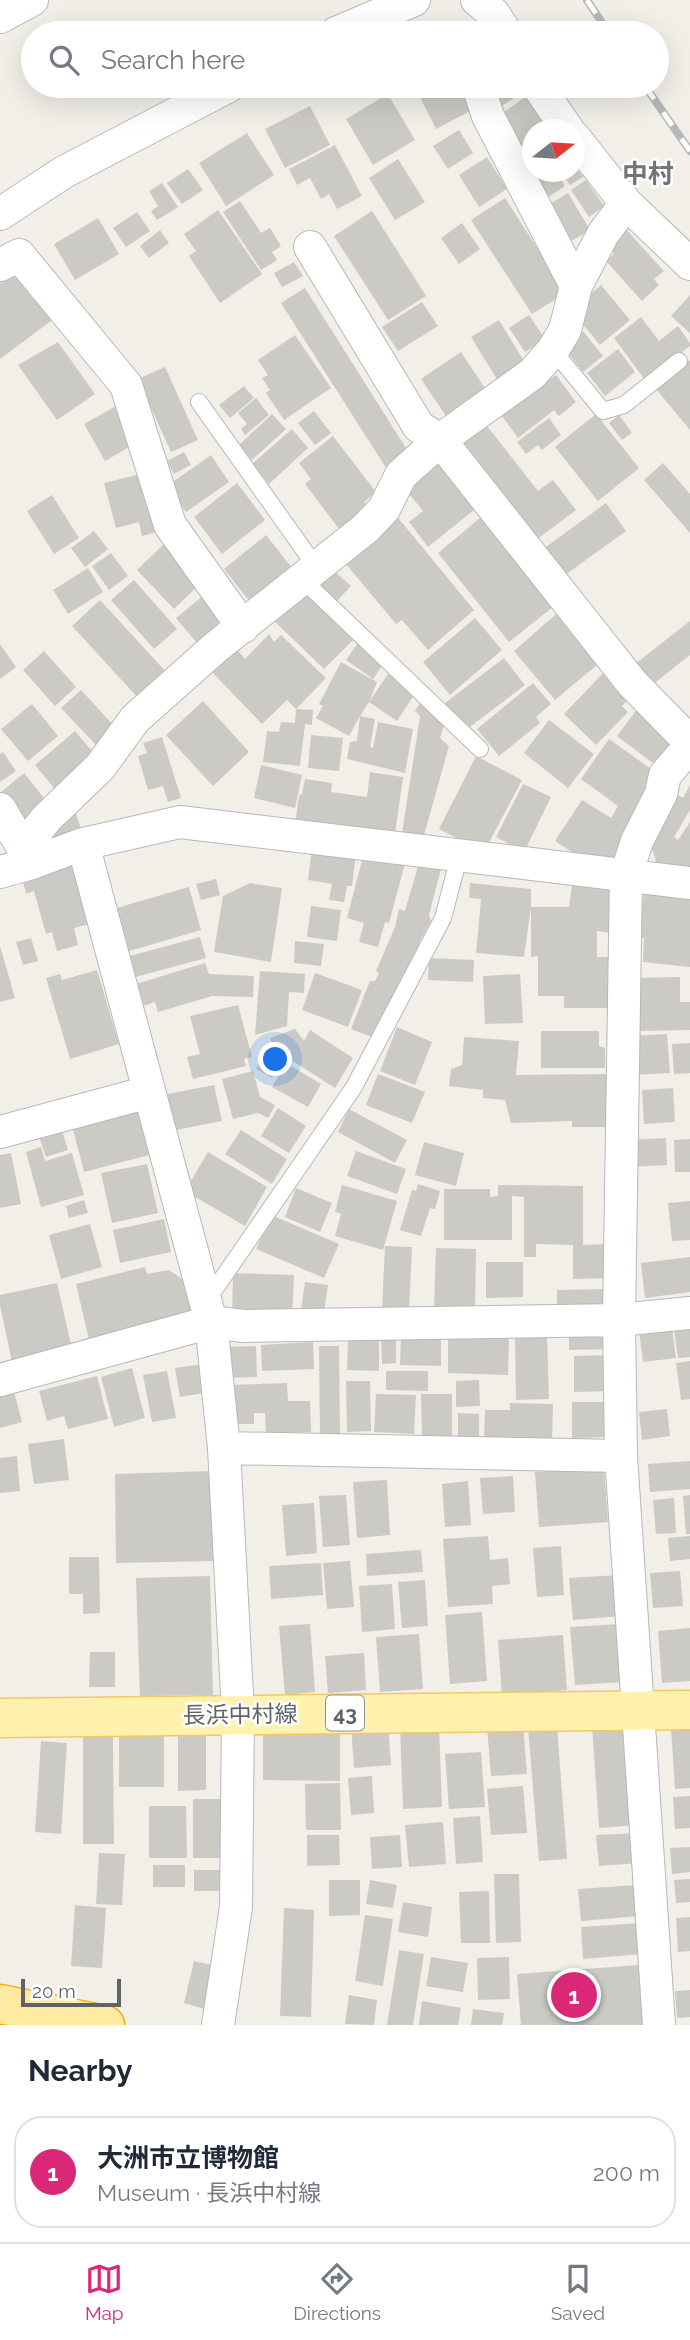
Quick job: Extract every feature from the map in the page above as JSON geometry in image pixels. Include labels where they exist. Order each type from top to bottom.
[{"type":"highway","points":[[0,2004],[105,2025]]},
{"type":"main road","name":"長浜中村線","points":[[0,1718],[690,1710]]},
{"type":"street","points":[[0,17],[32,0]]},
{"type":"street","points":[[364,21],[414,0]]},
{"type":"street","points":[[477,0],[498,21]]},
{"type":"street","points":[[0,214],[64,172],[206,98]]},
{"type":"street","points":[[482,98],[488,116],[576,286]]},
{"type":"street","points":[[546,98],[560,119]]},
{"type":"street","points":[[585,150],[626,203],[690,264]]},
{"type":"street","points":[[28,855],[46,819],[100,767],[135,719],[216,647],[366,528],[384,509],[401,475],[440,440],[532,374],[553,350],[565,330],[576,286],[603,234],[626,203]]},
{"type":"street","points":[[310,247],[419,427],[440,440],[632,683],[690,744],[665,775],[661,794],[637,841],[626,875],[619,1320],[621,1456],[659,2025]]},
{"type":"street","points":[[0,265],[19,255],[126,385],[170,525],[243,627]]},
{"type":"street","points":[[0,809],[28,855]]},
{"type":"street","points":[[0,872],[28,855],[180,822],[690,883]]},
{"type":"street","points":[[83,844],[209,1312],[224,1448],[238,1714],[236,1907],[218,2025]]},
{"type":"street","points":[[0,1132],[149,1092]]},
{"type":"street","points":[[0,1380],[209,1312],[244,1326],[619,1320],[690,1313]]},
{"type":"street","points":[[224,1448],[621,1456]]},
{"type":"lane","points":[[553,350],[603,411],[624,405],[679,361]]},
{"type":"lane","points":[[199,401],[309,573],[480,749]]},
{"type":"lane","points":[[209,1312],[354,1087],[443,918],[460,857]]},
{"type":"building","points":[[381,98],[390,98],[415,140],[373,165],[346,119]]},
{"type":"building","points":[[420,98],[468,98],[474,109],[436,129]]},
{"type":"building","points":[[496,98],[514,98],[501,106]]},
{"type":"building","points":[[524,98],[530,98],[544,119],[522,119],[522,154],[497,117]]},
{"type":"building","points":[[310,106],[330,145],[285,168],[265,129]]},
{"type":"building","points":[[459,130],[473,153],[448,169],[433,146]]},
{"type":"building","points":[[247,133],[274,175],[226,206],[199,163]]},
{"type":"building","points":[[335,145],[362,196],[337,209],[329,194],[321,199],[310,178],[297,185],[289,169]]},
{"type":"building","points":[[487,157],[507,189],[479,207],[459,175]]},
{"type":"building","points":[[398,159],[425,202],[395,220],[369,178]]},
{"type":"building","points":[[188,169],[203,190],[182,204],[167,183]]},
{"type":"building","points":[[585,181],[604,206],[589,217],[571,190]]},
{"type":"building","points":[[535,182],[562,182],[565,186],[539,203]]},
{"type":"building","points":[[162,183],[178,207],[157,220],[151,211],[158,206],[149,191]]},
{"type":"building","points":[[568,193],[590,230],[563,246],[542,209]]},
{"type":"building","points":[[505,198],[566,293],[532,314],[471,220]]},
{"type":"building","points":[[240,201],[261,233],[270,228],[281,246],[272,252],[277,260],[261,270],[223,212]]},
{"type":"building","points":[[218,210],[262,274],[220,303],[189,256],[196,251],[184,234]]},
{"type":"building","points":[[372,211],[426,296],[388,320],[334,236]]},
{"type":"building","points":[[137,212],[150,231],[126,247],[113,228]]},
{"type":"building","points":[[98,218],[119,254],[75,280],[54,244]]},
{"type":"building","points":[[462,223],[480,249],[459,264],[441,238]]},
{"type":"building","points":[[623,226],[664,271],[654,279],[659,285],[642,301],[606,261],[614,254],[608,247]]},
{"type":"building","points":[[160,230],[169,243],[149,258],[140,246]]},
{"type":"building","points":[[294,262],[303,276],[282,287],[274,273]]},
{"type":"building","points":[[19,269],[55,318],[0,359],[0,283]]},
{"type":"building","points":[[601,285],[630,320],[600,345],[575,315],[588,305],[584,300]]},
{"type":"building","points":[[305,288],[411,456],[388,471],[281,303]]},
{"type":"building","points":[[690,295],[690,333],[671,316]]},
{"type":"building","points":[[422,302],[438,326],[398,351],[382,327]]},
{"type":"building","points":[[529,315],[545,339],[525,352],[509,328]]},
{"type":"building","points":[[641,317],[659,341],[678,326],[690,343],[690,346],[645,380],[614,338]]},
{"type":"building","points":[[499,320],[525,363],[498,381],[471,337]]},
{"type":"building","points":[[583,331],[603,356],[583,372],[564,347]]},
{"type":"building","points":[[295,335],[331,388],[284,420],[266,393],[270,390],[262,378],[268,375],[258,360]]},
{"type":"building","points":[[58,342],[95,394],[57,420],[18,365]]},
{"type":"building","points":[[618,349],[635,372],[605,396],[587,373]]},
{"type":"building","points":[[461,352],[488,393],[448,419],[421,379]]},
{"type":"building","points":[[690,360],[690,430],[656,389]]},
{"type":"building","points":[[165,367],[198,440],[171,452],[138,379]]},
{"type":"building","points":[[556,375],[576,402],[559,416],[554,410],[518,438],[502,416]]},
{"type":"building","points":[[244,386],[254,398],[230,418],[219,405]]},
{"type":"building","points":[[134,396],[155,432],[105,461],[84,424]]},
{"type":"building","points":[[256,398],[269,415],[245,435],[241,429],[247,424],[238,413]]},
{"type":"building","points":[[314,411],[331,433],[315,445],[298,423]]},
{"type":"building","points":[[272,414],[286,429],[252,460],[239,445]]},
{"type":"building","points":[[596,414],[639,468],[598,501],[555,447]]},
{"type":"building","points":[[619,415],[632,433],[622,440],[609,423]]},
{"type":"building","points":[[549,418],[561,435],[542,450],[538,445],[526,454],[517,442]]},
{"type":"building","points":[[484,422],[538,491],[553,480],[576,510],[531,544],[456,444]]},
{"type":"building","points":[[292,429],[308,448],[269,484],[252,464]]},
{"type":"building","points":[[333,436],[376,492],[364,502],[372,511],[343,534],[305,484],[311,479],[299,463]]},
{"type":"building","points":[[184,452],[191,465],[174,474],[167,461]]},
{"type":"building","points":[[437,454],[479,506],[428,547],[409,522],[423,511],[400,483]]},
{"type":"building","points":[[211,455],[229,482],[186,512],[167,486]]},
{"type":"building","points":[[663,463],[690,494],[690,533],[644,480]]},
{"type":"building","points":[[149,472],[164,530],[142,536],[139,522],[116,528],[104,483]]},
{"type":"building","points":[[237,483],[265,520],[222,554],[194,517]]},
{"type":"building","points":[[52,495],[79,538],[54,554],[27,511]]},
{"type":"building","points":[[606,503],[626,531],[561,578],[542,550]]},
{"type":"building","points":[[486,513],[558,603],[509,642],[438,553]]},
{"type":"building","points":[[395,514],[474,610],[428,650],[402,620],[396,624],[341,558]]},
{"type":"building","points":[[94,531],[108,549],[85,567],[71,548]]},
{"type":"building","points":[[266,535],[296,573],[254,607],[224,569]]},
{"type":"building","points":[[167,541],[204,580],[174,609],[137,570]]},
{"type":"building","points":[[111,553],[128,576],[109,590],[92,566]]},
{"type":"building","points":[[88,568],[103,592],[68,614],[53,590]]},
{"type":"building","points":[[333,570],[351,586],[336,602],[318,585]]},
{"type":"building","points":[[134,580],[177,629],[154,649],[111,600]]},
{"type":"building","points":[[301,589],[353,640],[324,669],[272,619]]},
{"type":"building","points":[[205,594],[230,624],[201,648],[176,618]]},
{"type":"building","points":[[100,600],[168,674],[140,700],[72,626]]},
{"type":"building","points":[[563,608],[604,659],[555,700],[514,651]]},
{"type":"building","points":[[475,618],[502,650],[450,695],[423,662]]},
{"type":"building","points":[[690,621],[690,655],[652,685],[635,664]]},
{"type":"building","points":[[269,634],[274,642],[281,635],[326,678],[296,709],[287,700],[262,724],[210,670],[234,646],[245,659]]},
{"type":"building","points":[[0,644],[16,667],[0,679]]},
{"type":"building","points":[[357,644],[384,663],[373,679],[346,660]]},
{"type":"building","points":[[44,651],[76,687],[55,706],[23,670]]},
{"type":"building","points":[[504,658],[525,685],[466,730],[445,703]]},
{"type":"building","points":[[341,662],[377,682],[369,702],[349,736],[316,718],[323,706],[319,704]]},
{"type":"building","points":[[608,668],[634,694],[622,706],[628,712],[596,745],[564,714]]},
{"type":"building","points":[[388,674],[416,692],[397,721],[369,702]]},
{"type":"building","points":[[533,683],[551,704],[536,717],[540,723],[499,756],[477,729]]},
{"type":"building","points":[[81,690],[116,728],[97,746],[61,708]]},
{"type":"building","points":[[203,701],[249,752],[213,786],[166,735]]},
{"type":"building","points":[[421,701],[445,723],[440,738],[449,746],[421,846],[401,840],[420,716],[415,711]]},
{"type":"building","points":[[32,704],[58,736],[28,761],[1,729]]},
{"type":"building","points":[[638,708],[683,742],[662,770],[617,736]]},
{"type":"building","points":[[296,709],[313,710],[312,725],[305,724],[300,766],[263,762],[267,731],[279,732],[281,722],[295,723]]},
{"type":"building","points":[[360,716],[375,719],[370,747],[373,748],[378,722],[413,729],[405,773],[347,759],[350,742],[357,741]]},
{"type":"building","points":[[549,720],[594,754],[568,788],[524,753]]},
{"type":"building","points":[[75,731],[98,758],[58,793],[35,765]]},
{"type":"building","points":[[311,735],[343,738],[339,771],[308,768]]},
{"type":"building","points":[[162,737],[181,798],[168,802],[163,786],[148,790],[138,756],[147,753],[143,743]]},
{"type":"building","points":[[609,739],[661,776],[632,816],[644,821],[622,857],[604,863],[588,853],[584,860],[555,841],[582,800],[611,818],[618,806],[581,779]]},
{"type":"building","points":[[3,752],[16,771],[0,782],[0,754]]},
{"type":"building","points":[[476,756],[522,780],[484,852],[439,829]]},
{"type":"building","points":[[261,765],[302,775],[295,808],[254,798]]},
{"type":"building","points":[[370,772],[403,777],[394,841],[295,824],[299,795],[302,794],[305,779],[332,783],[331,792],[367,797]]},
{"type":"building","points":[[24,773],[50,806],[25,826],[0,795]]},
{"type":"building","points":[[523,784],[551,797],[524,852],[496,837]]},
{"type":"building","points":[[690,785],[690,810],[674,837],[678,840],[690,822],[690,866],[657,864],[650,843],[673,792],[683,798]]},
{"type":"building","points":[[73,804],[83,835],[53,845],[48,828]]},
{"type":"building","points":[[312,848],[356,854],[352,886],[347,886],[344,902],[329,900],[332,884],[308,880]]},
{"type":"building","points":[[365,849],[406,860],[389,923],[385,922],[378,947],[359,942],[364,923],[347,918]]},
{"type":"building","points":[[79,858],[97,922],[74,928],[78,945],[57,951],[52,932],[46,934],[34,891],[26,894],[21,874]]},
{"type":"building","points":[[420,859],[442,865],[429,915],[431,921],[379,1040],[351,1029],[370,981],[375,981],[379,973],[376,971],[395,927],[399,909],[405,911]]},
{"type":"building","points":[[573,878],[615,880],[612,933],[597,931],[597,957],[611,957],[610,1008],[564,1008],[564,996],[538,996],[538,956],[531,957],[531,907],[569,907]]},
{"type":"building","points":[[216,879],[220,895],[201,900],[196,884]]},
{"type":"building","points":[[250,883],[282,888],[271,962],[214,952],[223,896]]},
{"type":"building","points":[[470,883],[531,889],[524,957],[476,953],[481,899],[469,898]]},
{"type":"building","points":[[189,887],[201,930],[126,952],[113,909]]},
{"type":"building","points":[[644,890],[690,895],[690,967],[643,962],[644,938],[639,938]]},
{"type":"building","points":[[311,906],[341,910],[337,941],[307,937]]},
{"type":"building","points":[[200,937],[206,958],[132,978],[126,957]]},
{"type":"building","points":[[31,938],[38,961],[23,965],[16,942]]},
{"type":"building","points":[[295,941],[324,944],[321,966],[294,963]]},
{"type":"building","points":[[0,946],[15,998],[0,1002]]},
{"type":"building","points":[[429,958],[474,960],[473,982],[428,980]]},
{"type":"building","points":[[205,963],[209,974],[254,976],[253,997],[212,996],[158,1012],[155,1002],[143,1006],[136,984]]},
{"type":"building","points":[[97,970],[119,1044],[70,1059],[46,978],[60,974],[62,980]]},
{"type":"building","points":[[260,971],[305,974],[304,993],[289,992],[287,1026],[255,1035]]},
{"type":"building","points":[[315,973],[362,990],[348,1027],[302,1010]]},
{"type":"building","points":[[520,974],[523,1023],[485,1024],[483,976]]},
{"type":"building","points":[[680,977],[680,1002],[690,1002],[690,1030],[636,1031],[635,978]]},
{"type":"building","points":[[238,1005],[252,1057],[244,1059],[246,1066],[193,1079],[187,1057],[200,1054],[190,1016]]},
{"type":"building","points":[[397,1027],[432,1042],[415,1085],[380,1071]]},
{"type":"building","points":[[295,1029],[304,1041],[310,1030],[353,1058],[335,1088],[274,1049],[270,1038]]},
{"type":"building","points":[[541,1031],[599,1031],[599,1046],[605,1048],[605,1068],[541,1068]]},
{"type":"building","points":[[667,1034],[670,1073],[635,1075],[633,1036]]},
{"type":"building","points":[[464,1037],[519,1041],[516,1075],[610,1074],[611,1127],[572,1127],[572,1121],[511,1123],[505,1100],[483,1098],[483,1090],[449,1086],[451,1069],[462,1065]]},
{"type":"building","points":[[690,1043],[690,1073],[674,1074],[672,1044]]},
{"type":"building","points":[[266,1052],[282,1061],[272,1078],[256,1069]]},
{"type":"building","points":[[286,1063],[321,1084],[308,1107],[272,1087]]},
{"type":"building","points":[[253,1071],[260,1097],[275,1105],[268,1118],[258,1113],[233,1119],[222,1079]]},
{"type":"building","points":[[378,1074],[425,1092],[412,1123],[366,1105]]},
{"type":"building","points":[[214,1085],[222,1121],[171,1131],[163,1095]]},
{"type":"building","points":[[673,1088],[675,1122],[644,1124],[642,1090]]},
{"type":"building","points":[[140,1105],[153,1154],[84,1172],[71,1122]]},
{"type":"building","points":[[278,1108],[306,1126],[289,1153],[261,1136]]},
{"type":"building","points":[[349,1109],[407,1140],[395,1163],[338,1132]]},
{"type":"building","points":[[62,1130],[68,1150],[46,1157],[39,1137]]},
{"type":"building","points":[[241,1130],[287,1159],[272,1184],[225,1154]]},
{"type":"building","points":[[666,1138],[667,1165],[630,1167],[628,1140]]},
{"type":"building","points":[[690,1139],[690,1172],[675,1172],[674,1140]]},
{"type":"building","points":[[424,1142],[464,1153],[456,1186],[415,1175]]},
{"type":"building","points":[[41,1147],[45,1161],[72,1153],[84,1195],[41,1207],[26,1152]]},
{"type":"building","points":[[356,1151],[406,1169],[397,1194],[347,1176]]},
{"type":"building","points":[[208,1152],[267,1187],[245,1226],[185,1191]]},
{"type":"building","points":[[11,1153],[21,1204],[0,1208],[0,1155]]},
{"type":"building","points":[[147,1164],[158,1213],[112,1223],[101,1173]]},
{"type":"building","points":[[418,1184],[440,1191],[435,1209],[430,1208],[421,1236],[400,1230],[412,1190],[416,1191]]},
{"type":"building","points":[[342,1185],[397,1201],[383,1250],[335,1236],[341,1214],[335,1212]]},
{"type":"building","points":[[498,1185],[583,1186],[583,1245],[609,1244],[610,1278],[573,1279],[573,1245],[536,1244],[536,1257],[524,1257],[524,1197],[512,1196],[512,1240],[444,1240],[444,1189],[490,1189],[490,1197],[498,1196]]},
{"type":"building","points":[[296,1188],[332,1203],[320,1232],[285,1217]]},
{"type":"building","points":[[84,1200],[88,1213],[69,1218],[66,1206]]},
{"type":"building","points":[[690,1201],[690,1240],[672,1241],[668,1203]]},
{"type":"building","points":[[271,1215],[339,1244],[324,1278],[256,1249]]},
{"type":"building","points":[[164,1219],[171,1252],[120,1263],[113,1230]]},
{"type":"building","points":[[90,1224],[102,1267],[61,1279],[49,1235]]},
{"type":"building","points":[[385,1246],[412,1247],[409,1311],[382,1310]]},
{"type":"building","points":[[436,1248],[476,1249],[475,1310],[434,1308]]},
{"type":"building","points":[[690,1257],[690,1292],[645,1298],[641,1263]]},
{"type":"building","points":[[486,1262],[523,1262],[523,1297],[486,1298]]},
{"type":"building","points":[[145,1267],[147,1274],[169,1270],[185,1281],[193,1316],[91,1348],[76,1284]]},
{"type":"building","points":[[233,1273],[294,1275],[292,1318],[232,1316]]},
{"type":"building","points":[[305,1282],[328,1285],[323,1319],[300,1316]]},
{"type":"building","points":[[57,1283],[73,1353],[13,1367],[0,1295]]},
{"type":"building","points":[[606,1289],[607,1309],[557,1310],[557,1290]]},
{"type":"building","points":[[612,1326],[612,1349],[569,1350],[569,1327]]},
{"type":"building","points":[[672,1327],[676,1358],[643,1362],[639,1331]]},
{"type":"building","points":[[690,1328],[690,1357],[678,1358],[674,1330]]},
{"type":"building","points":[[401,1337],[441,1339],[441,1366],[400,1365]]},
{"type":"building","points":[[547,1337],[549,1399],[516,1400],[515,1338]]},
{"type":"building","points":[[348,1338],[379,1338],[379,1371],[347,1370]]},
{"type":"building","points":[[396,1338],[396,1363],[382,1364],[381,1339]]},
{"type":"building","points":[[448,1338],[509,1339],[508,1375],[448,1373]]},
{"type":"building","points":[[313,1342],[314,1369],[262,1371],[261,1345]]},
{"type":"building","points":[[256,1346],[257,1377],[226,1378],[225,1347]]},
{"type":"building","points":[[319,1346],[339,1346],[340,1435],[320,1436]]},
{"type":"building","points":[[611,1355],[611,1391],[574,1392],[574,1356]]},
{"type":"building","points":[[690,1361],[690,1399],[681,1400],[676,1363]]},
{"type":"building","points":[[204,1364],[209,1392],[180,1397],[175,1368]]},
{"type":"building","points":[[132,1368],[145,1418],[114,1427],[101,1377]]},
{"type":"building","points":[[167,1371],[176,1418],[152,1422],[143,1375]]},
{"type":"building","points":[[386,1371],[428,1371],[428,1391],[386,1390]]},
{"type":"building","points":[[97,1376],[108,1419],[68,1429],[64,1416],[47,1421],[39,1391]]},
{"type":"building","points":[[479,1380],[480,1406],[456,1407],[456,1381]]},
{"type":"building","points":[[346,1381],[370,1381],[371,1431],[347,1432]]},
{"type":"building","points":[[287,1383],[288,1401],[310,1401],[311,1432],[266,1434],[265,1413],[254,1413],[254,1424],[237,1424],[236,1409],[231,1409],[230,1385]]},
{"type":"building","points":[[13,1388],[22,1422],[0,1428],[0,1391]]},
{"type":"building","points":[[376,1394],[416,1395],[414,1434],[374,1432]]},
{"type":"building","points":[[421,1394],[452,1394],[452,1436],[422,1436]]},
{"type":"building","points":[[572,1402],[609,1402],[610,1437],[572,1438]]},
{"type":"building","points":[[510,1403],[553,1404],[552,1441],[484,1440],[485,1410],[510,1410]]},
{"type":"building","points":[[667,1409],[670,1436],[642,1440],[639,1412]]},
{"type":"building","points":[[458,1413],[479,1414],[479,1436],[458,1436]]},
{"type":"building","points":[[64,1439],[69,1480],[34,1484],[28,1444]]},
{"type":"building","points":[[17,1456],[20,1491],[0,1493],[0,1458]]},
{"type":"building","points":[[690,1461],[690,1489],[650,1492],[648,1464]]},
{"type":"building","points":[[604,1467],[608,1522],[539,1527],[535,1472]]},
{"type":"building","points":[[211,1471],[213,1561],[116,1563],[115,1474]]},
{"type":"building","points":[[513,1476],[515,1512],[483,1514],[480,1478]]},
{"type":"building","points":[[387,1480],[390,1535],[357,1538],[353,1482]]},
{"type":"building","points":[[468,1481],[471,1525],[445,1527],[442,1484]]},
{"type":"building","points":[[346,1495],[350,1545],[323,1547],[319,1496]]},
{"type":"building","points":[[690,1495],[690,1534],[686,1534],[683,1496]]},
{"type":"building","points":[[674,1498],[676,1533],[656,1534],[653,1500]]},
{"type":"building","points":[[314,1503],[317,1553],[286,1556],[282,1505]]},
{"type":"building","points":[[488,1536],[490,1560],[508,1558],[510,1584],[492,1586],[493,1604],[448,1607],[443,1539]]},
{"type":"building","points":[[690,1536],[690,1559],[670,1561],[668,1538]]},
{"type":"building","points":[[561,1546],[564,1595],[537,1597],[533,1548]]},
{"type":"building","points":[[421,1550],[423,1572],[367,1576],[366,1554]]},
{"type":"building","points":[[69,1557],[99,1557],[100,1613],[83,1614],[83,1594],[69,1594]]},
{"type":"building","points":[[350,1561],[354,1607],[327,1609],[323,1563]]},
{"type":"building","points":[[321,1563],[323,1595],[271,1599],[269,1566]]},
{"type":"building","points":[[680,1571],[683,1606],[653,1608],[650,1573]]},
{"type":"building","points":[[619,1575],[621,1616],[573,1620],[569,1578]]},
{"type":"building","points":[[210,1576],[213,1695],[140,1696],[136,1578]]},
{"type":"building","points":[[425,1580],[428,1626],[402,1628],[398,1582]]},
{"type":"building","points":[[392,1584],[395,1629],[362,1632],[359,1586]]},
{"type":"building","points":[[482,1612],[487,1681],[450,1684],[445,1615]]},
{"type":"building","points":[[310,1624],[315,1692],[285,1695],[279,1626]]},
{"type":"building","points":[[620,1624],[624,1682],[575,1685],[570,1627]]},
{"type":"building","points":[[690,1628],[690,1681],[662,1683],[658,1631]]},
{"type":"building","points":[[419,1634],[423,1689],[380,1692],[376,1637]]},
{"type":"building","points":[[563,1635],[567,1690],[502,1695],[498,1640]]},
{"type":"building","points":[[90,1652],[115,1652],[115,1687],[89,1687]]},
{"type":"building","points":[[364,1653],[366,1690],[328,1693],[325,1656]]},
{"type":"building","points":[[628,1722],[636,1825],[599,1828],[592,1725]]},
{"type":"building","points":[[388,1723],[391,1765],[354,1768],[351,1725]]},
{"type":"building","points":[[439,1724],[442,1807],[403,1809],[400,1725]]},
{"type":"building","points":[[523,1724],[527,1774],[491,1776],[487,1726]]},
{"type":"building","points":[[690,1725],[690,1788],[675,1789],[671,1727]]},
{"type":"building","points":[[557,1726],[567,1859],[539,1861],[528,1727]]},
{"type":"building","points":[[263,1729],[340,1730],[340,1781],[263,1780]]},
{"type":"building","points":[[178,1730],[206,1730],[206,1790],[178,1791]]},
{"type":"building","points":[[83,1736],[113,1736],[114,1844],[83,1844]]},
{"type":"building","points":[[164,1736],[164,1787],[119,1787],[119,1737]]},
{"type":"building","points":[[41,1741],[67,1743],[61,1834],[35,1832]]},
{"type":"building","points":[[481,1752],[485,1807],[449,1809],[445,1754]]},
{"type":"building","points":[[372,1776],[374,1813],[351,1815],[348,1778]]},
{"type":"building","points":[[340,1783],[341,1830],[306,1830],[305,1784]]},
{"type":"building","points":[[523,1786],[527,1833],[491,1835],[487,1789]]},
{"type":"building","points":[[690,1796],[690,1828],[675,1829],[673,1797]]},
{"type":"building","points":[[193,1799],[229,1799],[230,1858],[193,1858]]},
{"type":"building","points":[[149,1806],[186,1806],[187,1858],[149,1858]]},
{"type":"building","points":[[480,1816],[483,1862],[456,1864],[453,1818]]},
{"type":"building","points":[[443,1822],[446,1864],[409,1867],[405,1825]]},
{"type":"building","points":[[637,1833],[640,1863],[599,1866],[596,1835]]},
{"type":"building","points":[[307,1835],[339,1835],[340,1865],[307,1866]]},
{"type":"building","points":[[400,1835],[402,1867],[372,1869],[370,1837]]},
{"type":"building","points":[[690,1847],[690,1872],[672,1874],[670,1848]]},
{"type":"building","points":[[99,1853],[125,1854],[122,1905],[96,1904]]},
{"type":"building","points":[[153,1865],[185,1865],[185,1887],[153,1887]]},
{"type":"building","points":[[194,1870],[233,1870],[233,1891],[194,1891]]},
{"type":"building","points":[[494,1874],[519,1874],[521,1942],[496,1943]]},
{"type":"building","points":[[690,1879],[690,1902],[676,1903],[674,1880]]},
{"type":"building","points":[[329,1880],[360,1880],[360,1915],[329,1916]]},
{"type":"building","points":[[370,1880],[397,1885],[393,1908],[366,1904]]},
{"type":"building","points":[[637,1885],[640,1916],[581,1921],[578,1889]]},
{"type":"building","points":[[489,1891],[490,1943],[461,1943],[459,1892]]},
{"type":"building","points":[[403,1902],[432,1907],[428,1937],[398,1932]]},
{"type":"building","points":[[75,1905],[106,1908],[102,1968],[71,1966]]},
{"type":"building","points":[[284,1908],[314,1910],[311,2017],[280,2016]]},
{"type":"building","points":[[365,1915],[393,1919],[383,1986],[355,1981]]},
{"type":"building","points":[[690,1917],[690,1951],[678,1952],[676,1918]]},
{"type":"building","points":[[640,1923],[642,1954],[583,1959],[581,1927]]},
{"type":"building","points":[[399,1950],[424,1954],[413,2025],[387,2025]]},
{"type":"building","points":[[431,1957],[468,1963],[463,1992],[426,1986]]},
{"type":"building","points":[[509,1957],[510,1999],[478,2000],[477,1958]]},
{"type":"building","points":[[194,1961],[215,1966],[204,2009],[184,2003]]},
{"type":"building","points":[[639,1965],[643,2025],[521,2025],[517,1974]]},
{"type":"building","points":[[690,1990],[690,2017],[677,2018],[675,1991]]},
{"type":"building","points":[[349,1995],[377,2000],[374,2025],[345,2024]]},
{"type":"building","points":[[422,2001],[461,2008],[458,2025],[419,2025]]},
{"type":"building","points":[[473,2009],[504,2013],[502,2025],[471,2025]]},
{"type":"railway","points":[[587,0],[601,21]]},
{"type":"railway","points":[[653,98],[690,151]]},
{"type":"place","name":"大洲市立博物館","points":[[574,1995]]},
{"type":"district","name":"中村","points":[[648,174]]}]
